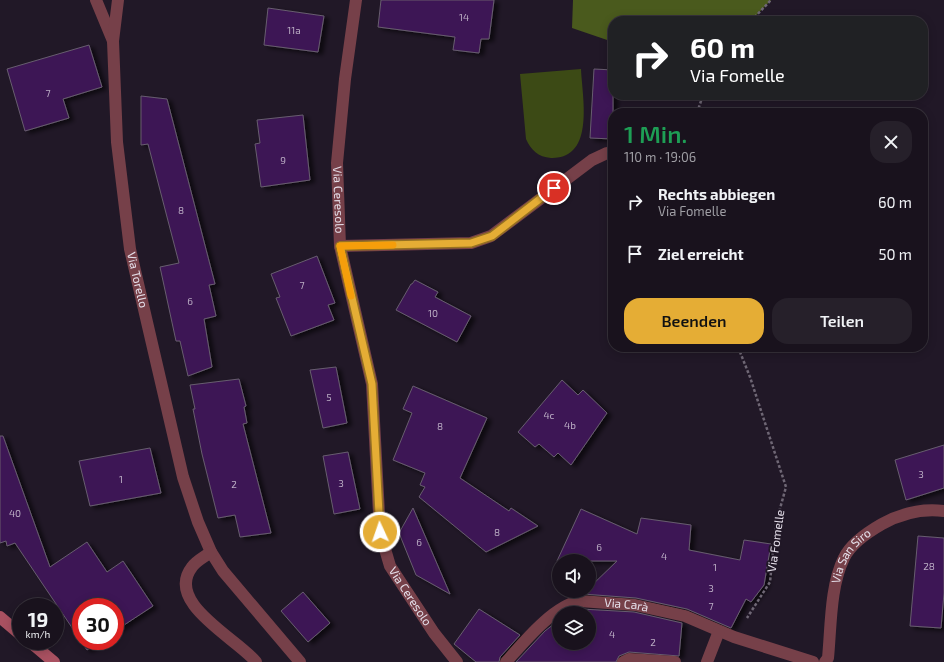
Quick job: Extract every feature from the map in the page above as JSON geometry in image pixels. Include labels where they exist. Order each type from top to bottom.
[{"type":"street","points":[[96,0],[114,40]]},
{"type":"street","name":"Via Torello","points":[[118,0],[114,40],[117,142],[130,249],[183,477],[198,522],[211,552],[223,572],[300,662]]},
{"type":"street","name":"Via Ceresolo","points":[[356,0],[345,78],[337,163],[340,246],[372,384],[380,532],[390,566],[434,633],[457,662]]},
{"type":"street","points":[[340,246],[471,243],[492,236],[592,160],[608,153]]},
{"type":"street","name":"Via San Siro","points":[[825,662],[828,658],[836,581],[844,558],[856,542],[899,514],[929,509],[944,511]]},
{"type":"street","points":[[211,552],[192,567],[186,580],[187,597],[197,611],[256,662]]},
{"type":"street","name":"Via Carà","points":[[506,662],[535,629],[571,603],[580,602],[635,605],[685,616],[719,630]]},
{"type":"street","points":[[0,617],[12,627]]},
{"type":"street","points":[[707,662],[719,630],[734,637],[813,662]]},
{"type":"street","points":[[40,650],[54,662]]},
{"type":"street","points":[[623,662],[630,659],[675,662]]},
{"type":"path","points":[[755,16],[771,0]]},
{"type":"path","name":"Via Fomelle","points":[[734,637],[770,582],[776,523],[786,487],[750,377],[740,352]]},
{"type":"green space","points":[[573,0],[771,0],[756,16],[608,16],[608,40],[572,28]]},
{"type":"green space","points":[[581,69],[584,109],[581,137],[575,148],[565,156],[551,158],[542,156],[533,150],[526,139],[520,74]]},
{"type":"building","points":[[381,0],[494,0],[489,39],[481,39],[479,53],[453,50],[455,37],[378,27]]},
{"type":"building","points":[[268,8],[324,16],[318,52],[264,45]]},
{"type":"building","points":[[89,45],[102,87],[63,99],[69,118],[25,131],[7,69]]},
{"type":"building","points":[[594,69],[608,70],[608,100],[613,100],[613,108],[608,108],[608,139],[590,138]]},
{"type":"building","points":[[141,96],[167,99],[215,284],[209,285],[216,316],[204,319],[212,367],[188,376],[180,341],[176,341],[160,267],[179,263],[148,144],[141,145]]},
{"type":"building","points":[[303,115],[310,180],[261,187],[255,144],[260,143],[257,120]]},
{"type":"building","points":[[317,256],[335,303],[328,305],[334,320],[291,336],[276,298],[280,297],[271,274]]},
{"type":"building","points":[[415,280],[438,292],[435,297],[471,316],[457,342],[396,310],[411,284]]},
{"type":"building","points":[[336,367],[347,423],[323,428],[310,370]]},
{"type":"building","points":[[239,379],[246,406],[244,407],[247,423],[243,424],[271,533],[240,537],[235,515],[218,518],[202,454],[190,385]]},
{"type":"building","points":[[562,380],[578,395],[583,390],[607,413],[571,465],[558,453],[554,457],[539,444],[535,447],[518,432]]},
{"type":"building","points":[[413,386],[487,418],[460,478],[509,511],[511,508],[538,526],[486,552],[419,497],[425,487],[420,485],[425,473],[393,460],[412,413],[403,409]]},
{"type":"building","points":[[0,436],[3,436],[50,567],[87,542],[107,572],[123,561],[153,606],[124,625],[124,598],[72,598],[72,628],[64,616],[64,598],[52,598],[15,543],[7,546],[6,541],[0,543]]},
{"type":"building","points":[[944,445],[944,488],[906,500],[895,460]]},
{"type":"building","points":[[150,448],[161,493],[90,506],[79,461]]},
{"type":"building","points":[[348,452],[360,509],[334,514],[323,456]]},
{"type":"building","points":[[413,508],[450,594],[416,575],[399,533]]},
{"type":"building","points":[[581,509],[637,534],[641,518],[691,525],[689,550],[740,560],[744,540],[771,544],[764,585],[751,602],[746,599],[731,628],[687,609],[636,598],[596,595],[596,581],[617,561],[596,561],[596,554],[560,554]]},
{"type":"building","points":[[918,536],[944,538],[944,593],[941,628],[910,626]]},
{"type":"building","points":[[303,592],[330,623],[308,642],[281,611]]},
{"type":"building","points":[[479,609],[520,635],[500,657],[499,662],[476,662],[454,644]]},
{"type":"building","points":[[596,610],[634,612],[682,623],[679,656],[629,652],[619,656],[616,662],[516,662],[552,626],[552,650],[596,650]]},
{"type":"slow traffic","points":[[351,296],[340,246],[393,245]]},
{"type":"route","points":[[380,532],[372,384],[340,246],[471,243],[492,236],[554,188]]}]
